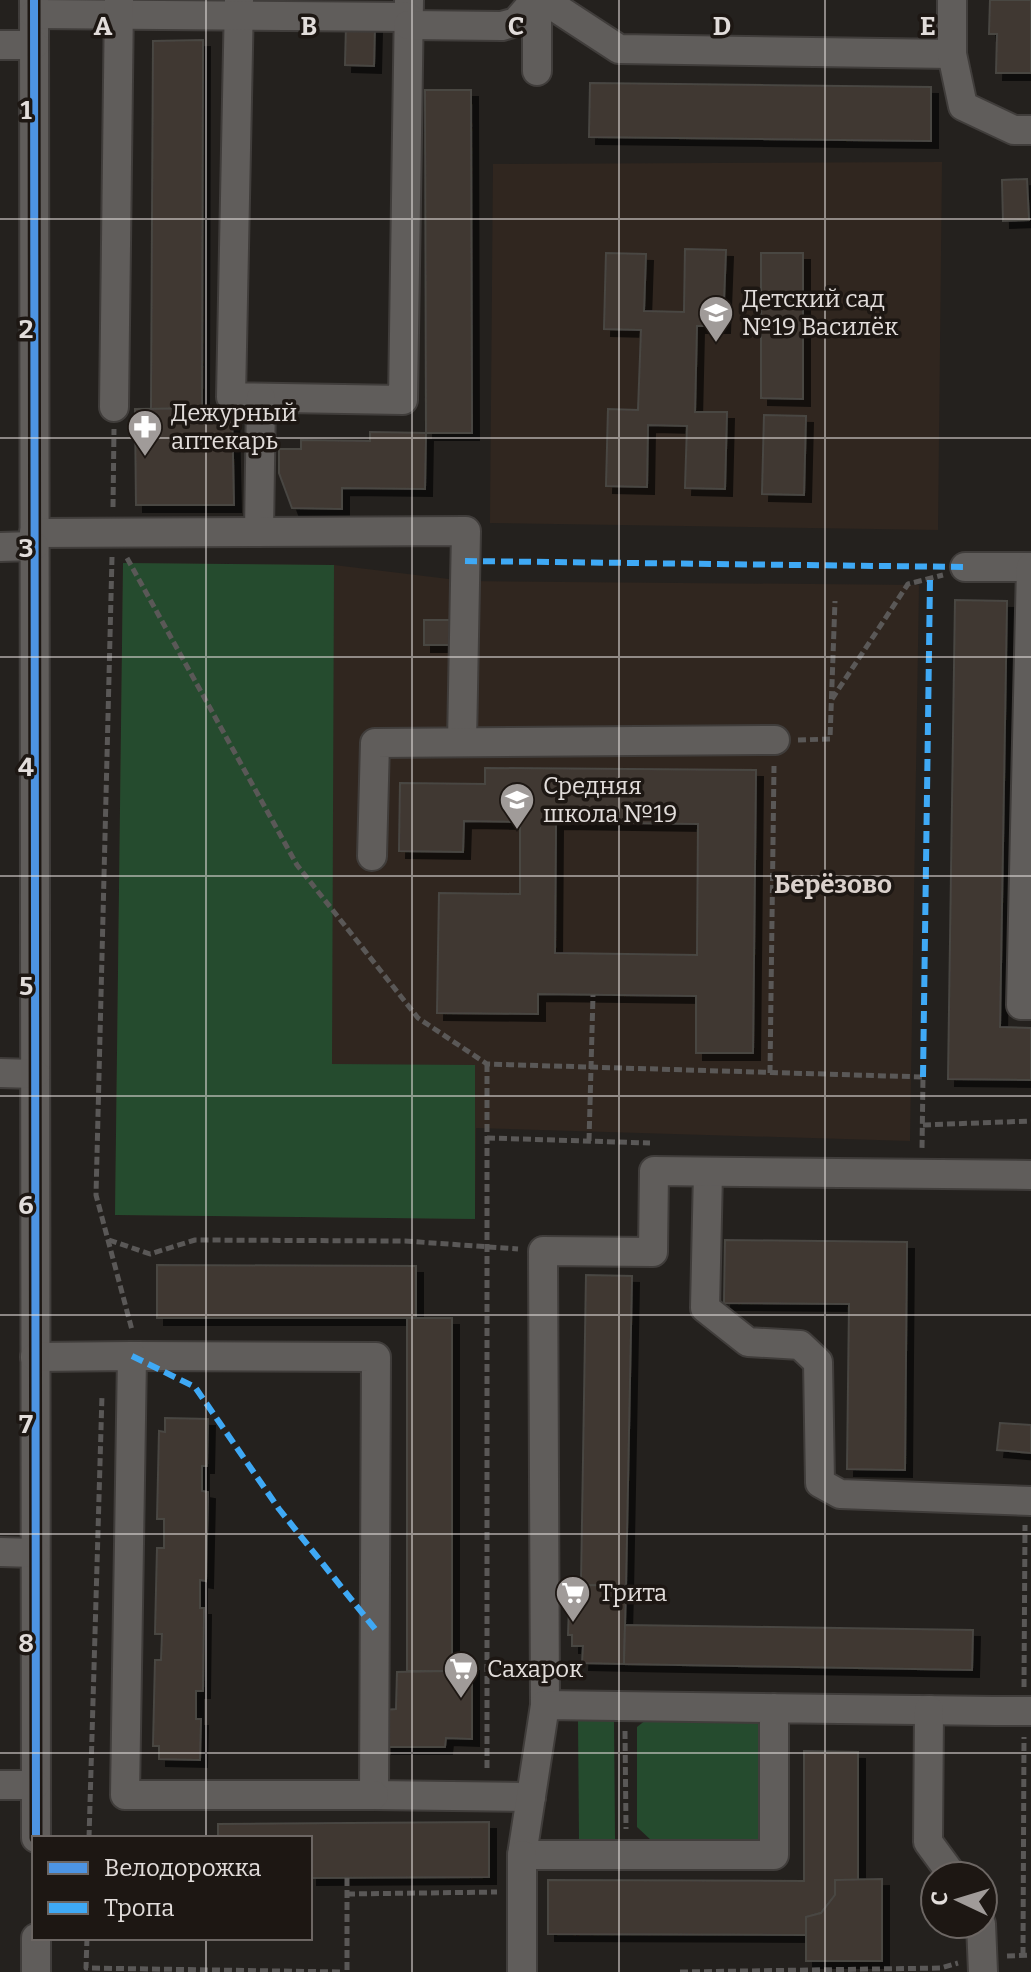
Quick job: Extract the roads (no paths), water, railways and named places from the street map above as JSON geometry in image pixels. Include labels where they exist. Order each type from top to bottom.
[{"type":"street","points":[[36,1836],[34,7],[238,8],[408,14],[502,26],[516,22],[536,0]]},
{"type":"street","points":[[536,0],[537,71]]},
{"type":"street","points":[[544,0],[619,49],[952,54]]},
{"type":"street","points":[[952,0],[952,54],[963,106],[1014,130],[1031,130]]},
{"type":"street","points":[[114,407],[119,7]]},
{"type":"street","points":[[238,8],[231,397],[403,400],[408,14]]},
{"type":"street","points":[[0,45],[34,45]]},
{"type":"street","points":[[259,532],[261,398]]},
{"type":"street","points":[[0,547],[34,540],[113,532],[466,531],[462,742]]},
{"type":"street","points":[[965,567],[1031,567],[1021,1005],[1031,1005]]},
{"type":"street","points":[[372,856],[375,743],[775,740]]},
{"type":"street","points":[[0,1073],[35,1074]]},
{"type":"street","points":[[522,1972],[522,1855],[545,1705],[543,1251],[653,1252],[654,1171],[1031,1175]]},
{"type":"street","points":[[708,1172],[705,1308],[748,1342],[800,1345],[818,1362],[820,1483],[840,1494],[1031,1501]]},
{"type":"street","points":[[132,1356],[125,1795],[531,1797]]},
{"type":"street","points":[[35,1357],[376,1357],[374,1795]]},
{"type":"street","points":[[0,1552],[35,1553]]},
{"type":"street","points":[[545,1705],[1031,1711]]},
{"type":"street","points":[[522,1855],[774,1855],[774,1708]]},
{"type":"street","points":[[929,1710],[928,1842],[941,1860]]},
{"type":"street","points":[[0,1785],[35,1785]]},
{"type":"street","points":[[36,1940],[36,1972]]},
{"type":"street","points":[[982,1940],[983,1964]]},
{"type":"place","name":"Детский сад №19 Василёк","points":[[716,344]]},
{"type":"place","name":"Дежурный аптекарь","points":[[145,458]]},
{"type":"place","name":"Средняя школа №19","points":[[517,831]]},
{"type":"place","name":"Трита","points":[[573,1624]]},
{"type":"place","name":"Сахарок","points":[[461,1700]]},
{"type":"district","name":"Берёзово","points":[[833,884]]}]
